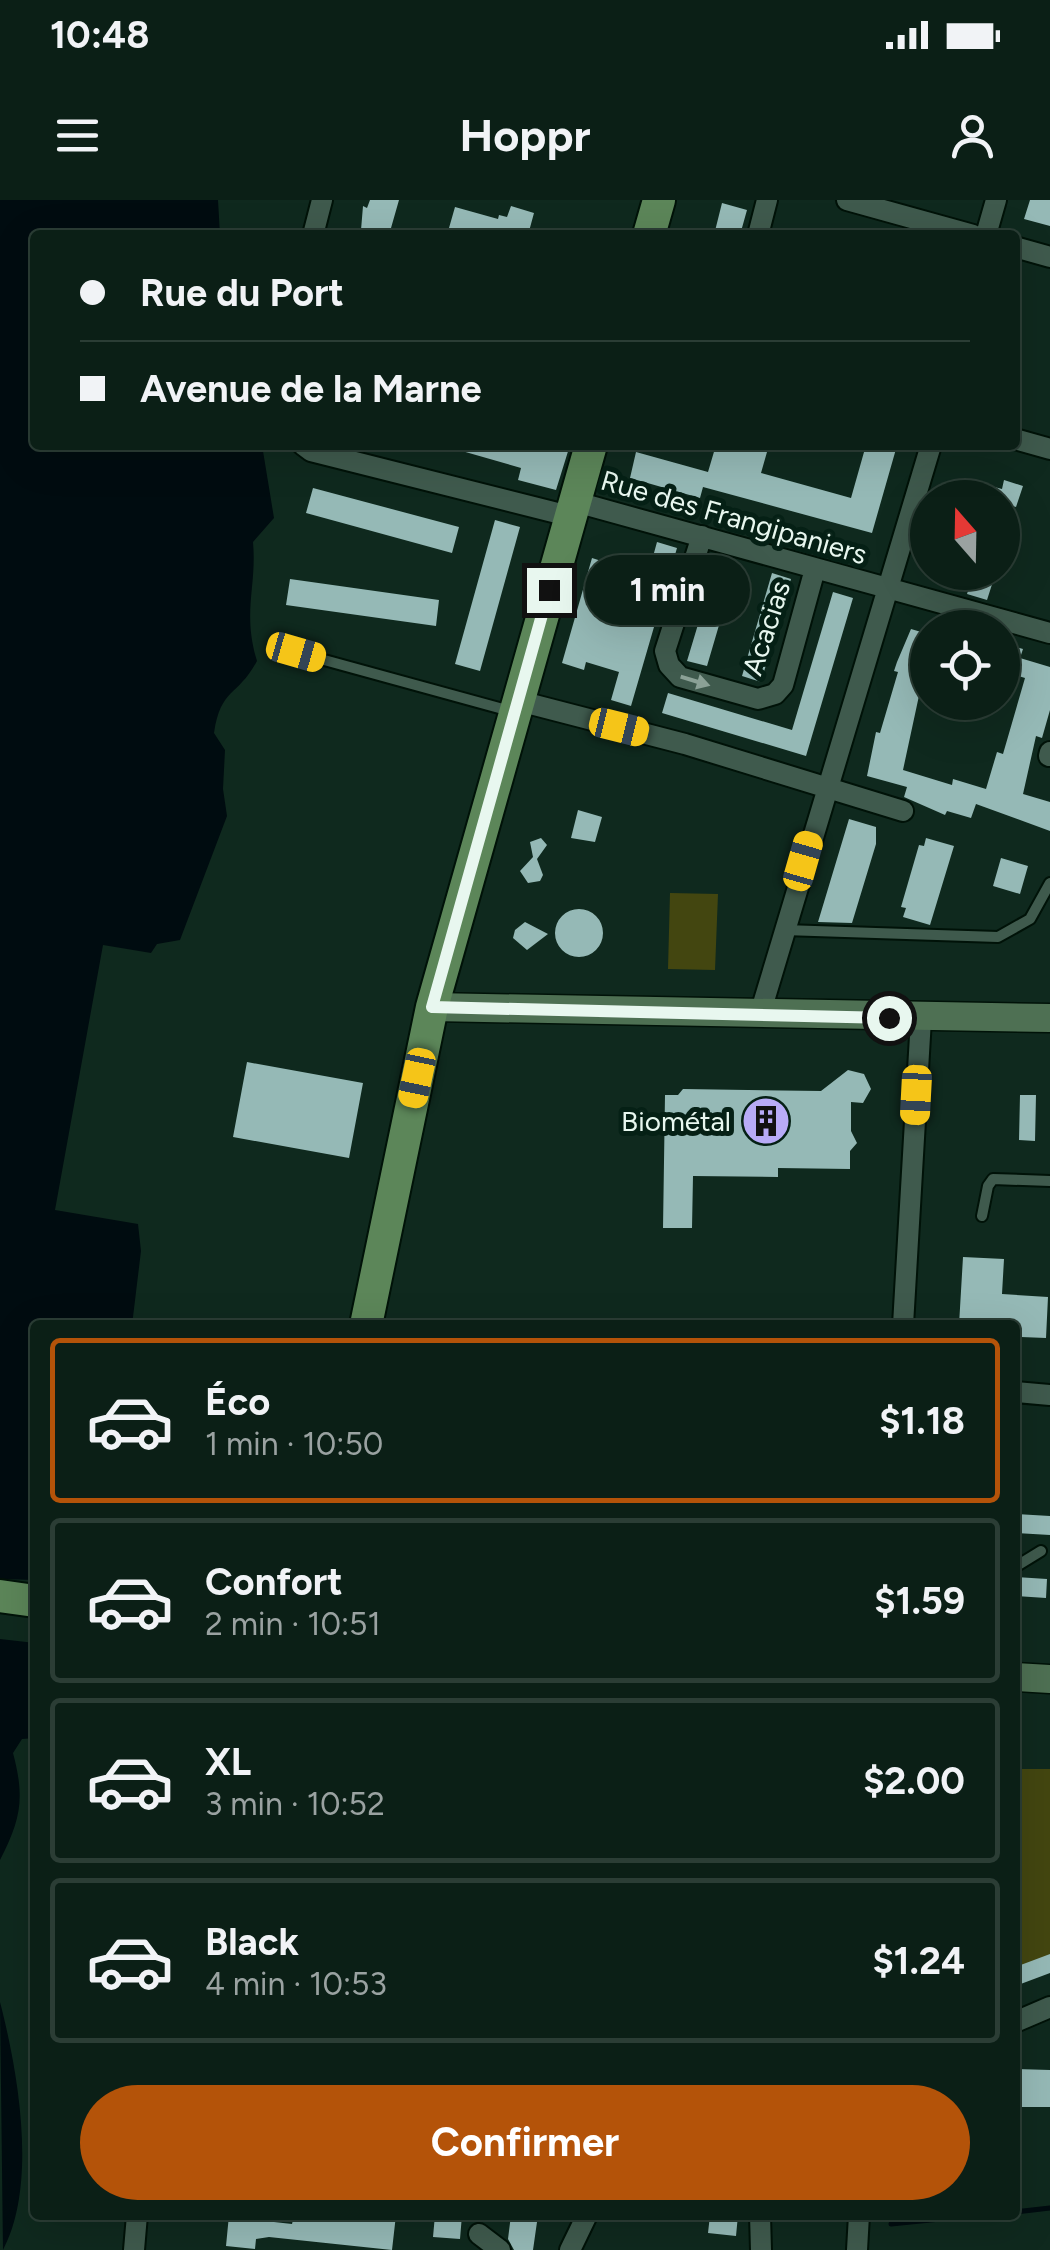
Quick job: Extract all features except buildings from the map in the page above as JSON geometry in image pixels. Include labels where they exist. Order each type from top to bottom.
[{"type":"main road","points":[[650,230],[659,200]]},
{"type":"main road","points":[[367,1320],[432,1007],[590,450]]},
{"type":"main road","points":[[0,1596],[30,1600]]},
{"type":"street","points":[[314,230],[322,200]]},
{"type":"street","points":[[759,230],[767,200]]},
{"type":"street","points":[[847,200],[954,230]]},
{"type":"street","points":[[987,230],[996,200]]},
{"type":"street","points":[[1020,248],[1050,257]]},
{"type":"street","points":[[1020,440],[1050,449]]},
{"type":"street","name":"Rue des Frangipaniers","points":[[316,450],[702,536],[1050,633]]},
{"type":"street","points":[[760,1014],[825,786],[929,450]]},
{"type":"street","name":"Acacias","points":[[702,536],[665,656],[676,674],[727,690],[762,699],[781,689],[815,570]]},
{"type":"street","points":[[517,707],[825,786],[903,811]]},
{"type":"street","points":[[432,1007],[921,1019],[1050,1018]]},
{"type":"street","points":[[903,1320],[921,1019]]},
{"type":"street","points":[[1020,1392],[1050,1395]]},
{"type":"street","points":[[1020,1677],[1050,1679]]},
{"type":"street","points":[[1020,2020],[1050,2006]]},
{"type":"street","points":[[134,2250],[137,2220]]},
{"type":"street","points":[[570,2250],[585,2220]]},
{"type":"street","points":[[760,2220],[760,2250]]},
{"type":"street","points":[[857,2250],[859,2220]]},
{"type":"street","points":[[478,2234],[500,2250]]},
{"type":"lane","points":[[296,652],[517,707]]},
{"type":"lane","points":[[784,930],[998,937],[1030,919],[1050,883]]},
{"type":"lane","points":[[982,1216],[988,1186],[994,1180],[1050,1181]]},
{"type":"lane","points":[[1020,1564],[1041,1552]]},
{"type":"shaded area","points":[[0,200],[218,200],[220,230],[30,230],[30,450],[263,450],[274,518],[253,542],[250,614],[257,661],[221,707],[214,733],[225,750],[223,789],[227,816],[180,940],[157,944],[151,953],[103,945],[55,1210],[138,1224],[141,1251],[133,1320],[30,1320],[30,1580],[0,1579]]},
{"type":"shaded area","points":[[670,893],[718,894],[715,970],[668,969]]},
{"type":"shaded area","points":[[0,1639],[30,1642],[30,1738],[22,1739],[13,1753],[19,1808],[0,1860]]},
{"type":"shaded area","points":[[1020,1769],[1050,1769],[1050,1969],[1020,1980]]},
{"type":"shaded area","points":[[0,2002],[18,2094],[22,2161],[14,2223],[3,2250]]},
{"type":"waterway","points":[[1020,2211],[1050,2208]]},
{"type":"waterway","points":[[891,2224],[931,2220]]},
{"type":"place","name":"Biométal","points":[[766,1121]]},
{"type":"route","points":[[549,590],[432,1007],[889,1018]]}]
